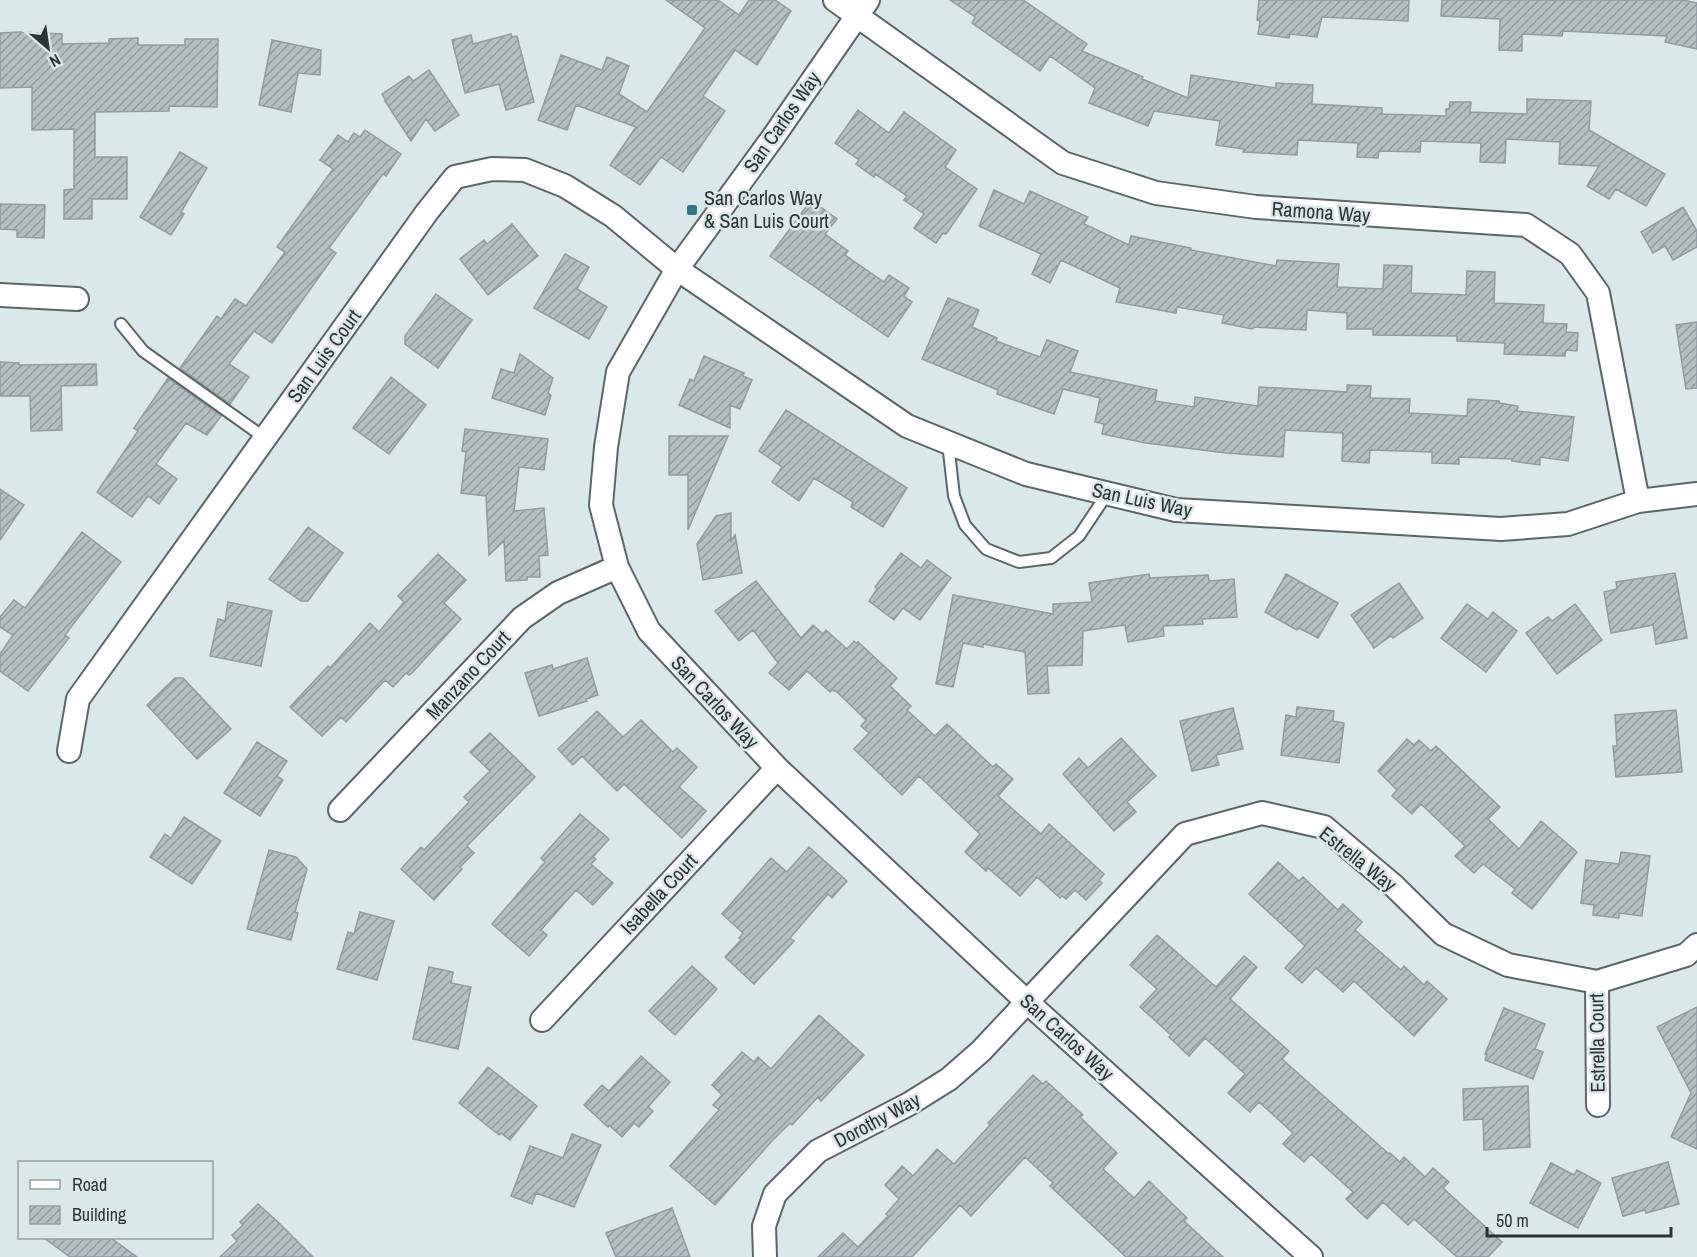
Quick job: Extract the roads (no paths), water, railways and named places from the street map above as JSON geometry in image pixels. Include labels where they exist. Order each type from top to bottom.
[{"type":"street","name":"Ramona Way","points":[[835,0],[862,7],[1063,163],[1156,193],[1256,207],[1526,225],[1570,254],[1598,293],[1638,501]]},
{"type":"street","name":"San Carlos Way","points":[[862,7],[774,136],[677,268],[618,372],[606,447],[602,505],[617,567],[649,631],[777,768],[1026,1001],[1311,1257]]},
{"type":"street","name":"San Luis Court","points":[[69,751],[78,699],[427,212],[455,177],[492,169],[525,170],[565,186],[613,216],[677,268]]},
{"type":"street","name":"San Luis Way","points":[[677,268],[907,426],[1026,474],[1176,510],[1501,530],[1568,524],[1638,501],[1697,494]]},
{"type":"street","points":[[0,295],[76,299]]},
{"type":"street","name":"Manzano Court","points":[[340,810],[522,618],[558,593],[617,567]]},
{"type":"street","name":"Isabella Court","points":[[542,1020],[777,768]]},
{"type":"street","name":"Estrella Way","points":[[1026,1001],[1185,834],[1262,813],[1323,827],[1394,886],[1443,934],[1508,965],[1597,982],[1686,955],[1697,945]]},
{"type":"street","name":"Estrella Court","points":[[1597,982],[1598,1105]]},
{"type":"street","name":"Dorothy Way","points":[[765,1257],[764,1226],[775,1194],[818,1151],[909,1104],[949,1079],[981,1051],[1026,1001]]},
{"type":"lane","points":[[121,324],[142,351],[265,438]]},
{"type":"lane","points":[[948,442],[954,496],[966,525],[986,549],[1018,562],[1052,558],[1079,536],[1107,494]]},
{"type":"place","name":"San Carlos Way & San Luis Court","points":[[692,210]]}]
